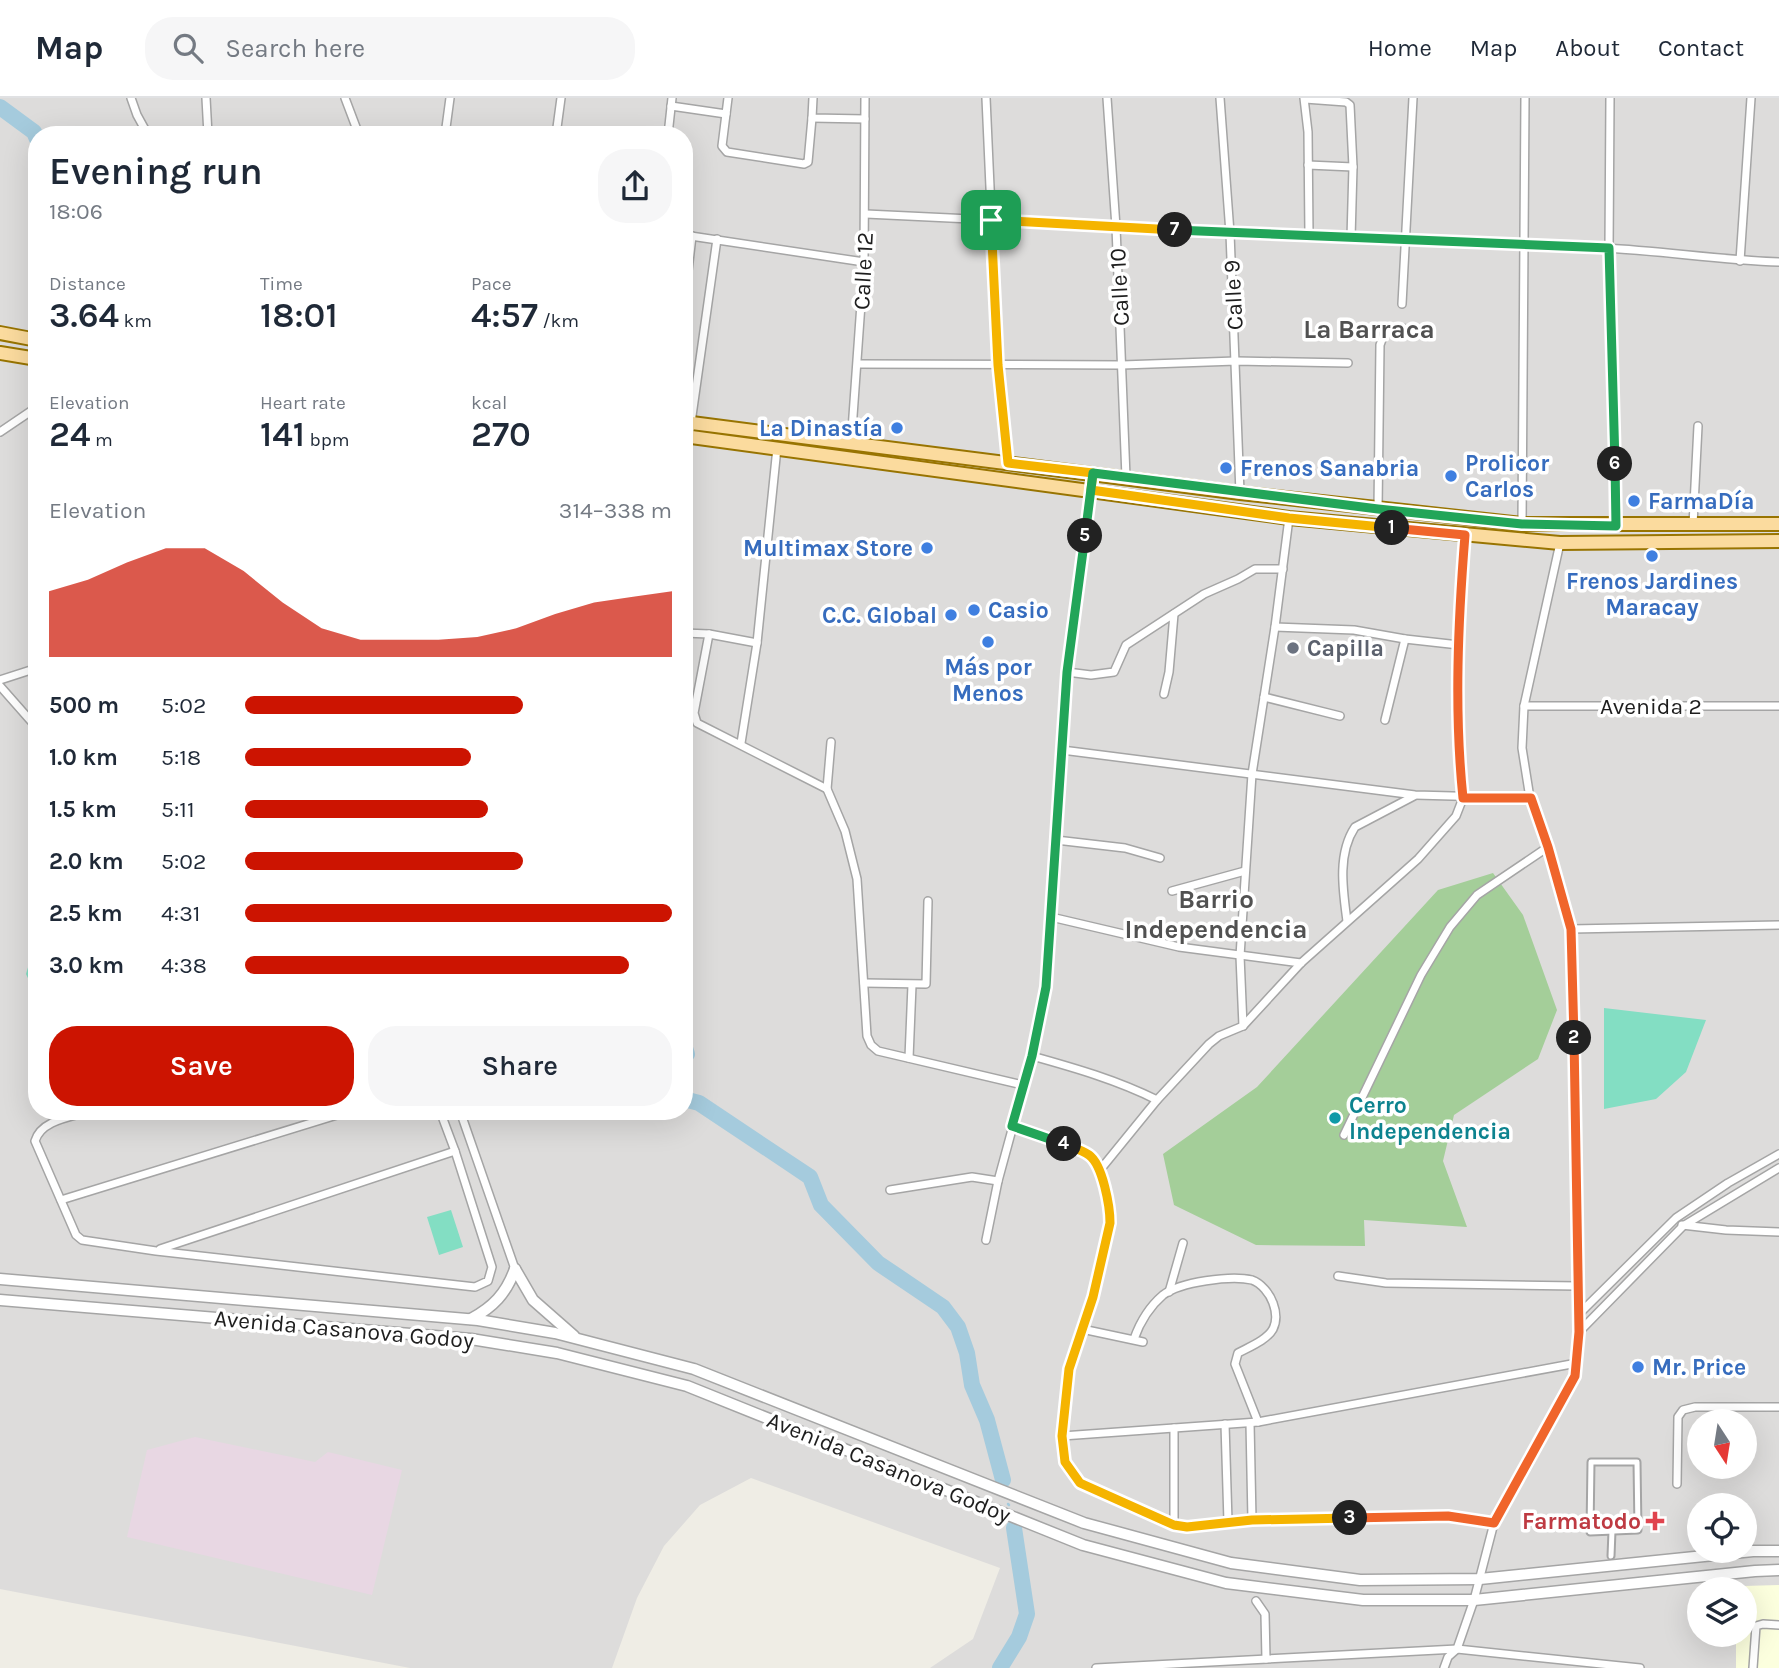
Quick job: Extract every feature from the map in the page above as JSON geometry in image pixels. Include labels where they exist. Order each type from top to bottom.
[{"type":"main road","points":[[0,333],[28,338]]},
{"type":"main road","points":[[0,353],[28,358]]},
{"type":"main road","points":[[693,423],[1240,493],[1522,524],[1779,524]]},
{"type":"main road","points":[[693,438],[1289,518],[1465,535],[1559,543],[1779,541]]},
{"type":"street","points":[[131,98],[143,126]]},
{"type":"street","points":[[206,98],[208,126]]},
{"type":"street","points":[[345,98],[356,126]]},
{"type":"street","points":[[446,126],[450,98]]},
{"type":"street","points":[[557,126],[561,98]]},
{"type":"street","points":[[728,98],[722,146],[727,152],[804,164],[808,162],[813,98]]},
{"type":"street","name":"Calle 12","points":[[851,444],[866,214],[865,98]]},
{"type":"street","points":[[986,98],[998,365],[1008,463]]},
{"type":"street","name":"Calle 10","points":[[1107,98],[1116,227],[1126,477]]},
{"type":"street","name":"Calle 9","points":[[1220,98],[1230,233],[1240,493]]},
{"type":"street","points":[[1402,304],[1413,98]]},
{"type":"street","points":[[1522,524],[1525,98]]},
{"type":"street","points":[[1611,98],[1609,248],[1616,526]]},
{"type":"street","points":[[1740,261],[1751,98]]},
{"type":"street","points":[[1309,235],[1305,99],[1346,102],[1350,105],[1353,167],[1351,238]]},
{"type":"street","points":[[669,126],[672,102],[726,114]]},
{"type":"street","points":[[812,118],[865,119]]},
{"type":"street","points":[[1308,165],[1353,167]]},
{"type":"street","points":[[866,214],[1230,233],[1609,248],[1740,261],[1779,262]]},
{"type":"street","points":[[693,237],[864,262]]},
{"type":"street","points":[[693,390],[717,239]]},
{"type":"street","points":[[1378,509],[1380,345],[1384,334],[1403,328]]},
{"type":"street","points":[[858,364],[1122,365],[1236,361],[1348,363]]},
{"type":"street","points":[[0,432],[28,413]]},
{"type":"street","points":[[1693,526],[1698,426]]},
{"type":"street","points":[[741,743],[757,643],[777,448]]},
{"type":"street","points":[[986,1240],[998,1181],[1032,1056],[1046,987],[1067,672],[1093,473]]},
{"type":"street","points":[[1243,1026],[1240,956],[1252,774],[1289,518]]},
{"type":"street","points":[[1100,1170],[1157,1100],[1209,1044],[1219,1036],[1243,1026],[1301,963],[1418,859],[1456,816],[1463,798],[1459,747],[1459,611],[1465,535]]},
{"type":"street","points":[[1444,1668],[1448,1657],[1457,1649],[1474,1600],[1494,1523],[1575,1376],[1577,1363],[1577,1107],[1571,929],[1531,798],[1522,748],[1524,706],[1559,543]]},
{"type":"street","points":[[1067,672],[1091,675],[1114,672],[1126,646],[1203,594],[1255,569],[1283,569]]},
{"type":"street","points":[[1164,694],[1169,672],[1174,614]]},
{"type":"street","points":[[1275,627],[1354,630],[1459,645]]},
{"type":"street","points":[[693,633],[757,643]]},
{"type":"street","points":[[709,634],[695,718],[697,723],[827,789]]},
{"type":"street","points":[[1385,720],[1405,639]]},
{"type":"street","points":[[0,680],[28,671]]},
{"type":"street","points":[[0,686],[28,718]]},
{"type":"street","points":[[1264,697],[1340,716]]},
{"type":"street","name":"Avenida 2","points":[[1524,706],[1779,706]]},
{"type":"street","points":[[831,742],[827,789],[841,820],[855,869],[867,1036],[871,1045],[878,1051],[1023,1085]]},
{"type":"street","points":[[1062,750],[1415,795],[1531,798]]},
{"type":"street","points":[[1347,920],[1343,888],[1348,836],[1355,827],[1415,795]]},
{"type":"street","points":[[1056,840],[1125,848],[1160,858]]},
{"type":"street","points":[[1344,1135],[1421,975],[1450,927],[1477,895],[1548,847]]},
{"type":"street","points":[[1172,891],[1245,871]]},
{"type":"street","points":[[864,983],[924,986],[927,983],[928,901]]},
{"type":"street","points":[[1051,917],[1179,947],[1301,963]]},
{"type":"street","points":[[1571,929],[1779,925]]},
{"type":"street","points":[[909,1058],[912,985]]},
{"type":"street","points":[[1032,1056],[1085,1071],[1133,1088],[1157,1100]]},
{"type":"street","points":[[62,1120],[47,1125],[37,1133],[34,1141],[76,1235],[82,1240],[156,1251],[475,1287],[488,1281],[492,1267],[443,1120]]},
{"type":"street","points":[[61,1200],[321,1120]]},
{"type":"street","points":[[463,1120],[516,1269],[533,1300],[578,1339]]},
{"type":"street","points":[[1012,1126],[1088,1154],[1096,1161],[1110,1213],[1093,1297],[1069,1369],[1062,1436],[1065,1462],[1080,1483],[1174,1525],[1187,1527],[1252,1520],[1448,1516],[1494,1523]]},
{"type":"street","points":[[156,1251],[455,1151]]},
{"type":"street","points":[[1578,1314],[1676,1218],[1728,1183],[1779,1154]]},
{"type":"street","points":[[1579,1332],[1683,1226],[1779,1168]]},
{"type":"street","points":[[890,1190],[972,1177],[998,1181]]},
{"type":"street","points":[[1676,1218],[1683,1226],[1779,1232]]},
{"type":"street","points":[[1169,1292],[1183,1243]]},
{"type":"street","points":[[470,1320],[501,1297],[516,1269]]},
{"type":"street","points":[[1338,1276],[1386,1283],[1577,1286]]},
{"type":"street","name":"Avenida Casanova Godoy","points":[[0,1279],[470,1320],[578,1339],[694,1369],[1084,1523],[1231,1563],[1360,1580],[1480,1579],[1753,1551],[1779,1551]]},
{"type":"street","points":[[1134,1339],[1145,1316],[1169,1292],[1192,1284],[1235,1279],[1252,1280],[1264,1287],[1272,1298],[1276,1310],[1273,1328],[1268,1336],[1236,1356],[1235,1364],[1254,1422],[1252,1520]]},
{"type":"street","name":"Avenida Casanova Godoy","points":[[0,1300],[471,1339],[557,1353],[687,1386],[1096,1549],[1226,1583],[1363,1600],[1474,1600],[1779,1570]]},
{"type":"street","points":[[1082,1329],[1143,1342]]},
{"type":"street","points":[[1062,1436],[1254,1422],[1577,1363]]},
{"type":"street","points":[[1677,1484],[1678,1417],[1682,1410],[1695,1407],[1779,1407]]},
{"type":"street","points":[[1225,1424],[1228,1522]]},
{"type":"street","points":[[1174,1428],[1174,1525]]},
{"type":"street","points":[[1591,1462],[1637,1462],[1638,1530],[1612,1532],[1590,1532],[1591,1462]]},
{"type":"street","points":[[1611,1556],[1612,1532]]},
{"type":"street","points":[[1256,1601],[1265,1614],[1266,1658]]},
{"type":"street","points":[[1753,1668],[1756,1626],[1779,1625]]},
{"type":"street","points":[[1096,1668],[1236,1664],[1266,1658],[1457,1649],[1640,1668]]},
{"type":"shaded area","points":[[0,98],[1779,98],[1779,1668],[930,1668],[973,1639],[1000,1568],[751,1478],[700,1505],[664,1546],[637,1598],[612,1668],[410,1668],[0,1589]]},
{"type":"shaded area","points":[[195,1437],[315,1462],[328,1452],[402,1470],[372,1595],[127,1537],[147,1450]]},
{"type":"shaded area","points":[[1779,1585],[1779,1668],[1736,1668],[1736,1647],[1757,1647],[1757,1586]]},
{"type":"green space","points":[[1493,873],[1523,915],[1557,1010],[1538,1059],[1454,1115],[1443,1161],[1467,1227],[1364,1220],[1365,1246],[1256,1245],[1174,1205],[1163,1154],[1257,1087],[1438,890]]},
{"type":"green space","points":[[1604,1008],[1706,1020],[1686,1072],[1656,1099],[1604,1109]]},
{"type":"green space","points":[[451,1210],[463,1247],[439,1255],[427,1217]]},
{"type":"waterway","points":[[0,107],[28,128]]},
{"type":"waterway","points":[[693,1101],[810,1177],[821,1205],[878,1263],[943,1307],[958,1327],[967,1353],[972,1385],[987,1420],[1003,1480]]},
{"type":"waterway","points":[[1000,1668],[1019,1637],[1027,1614],[1014,1528]]},
{"type":"place","name":"La Dinastía","points":[[897,428]]},
{"type":"place","name":"Frenos Sanabria","points":[[1226,468]]},
{"type":"place","name":"Prolicor Carlos","points":[[1451,476]]},
{"type":"place","name":"FarmaDía","points":[[1634,501]]},
{"type":"place","name":"Multimax Store","points":[[927,548]]},
{"type":"place","name":"Frenos Jardines Maracay","points":[[1652,556]]},
{"type":"place","name":"Casio","points":[[974,610]]},
{"type":"place","name":"C.C. Global","points":[[951,615]]},
{"type":"place","name":"Más por Menos","points":[[988,642]]},
{"type":"place","name":"Capilla","points":[[1293,648]]},
{"type":"place","name":"Cerro Independencia","points":[[1335,1118]]},
{"type":"place","name":"Mr. Price","points":[[1638,1367]]},
{"type":"place","name":"Farmatodo","points":[[1655,1521]]},
{"type":"district","name":"La Barraca","points":[[1369,329]]},
{"type":"district","name":"Barrio Independencia","points":[[1216,914]]},
{"type":"route","points":[[991,220],[998,365],[1008,463],[1093,473],[1091,490],[1289,518],[1465,535],[1459,611],[1458,722],[1463,798],[1531,798],[1571,929],[1577,1107],[1579,1332],[1575,1376],[1494,1523],[1448,1516],[1252,1520],[1187,1527],[1174,1525],[1080,1483],[1065,1462],[1062,1436],[1069,1369],[1093,1297],[1110,1213],[1096,1161],[1088,1154],[1012,1126],[1032,1056],[1046,987],[1067,672],[1093,473],[1240,493],[1522,524],[1616,526],[1609,248],[1406,241],[991,220]]}]
